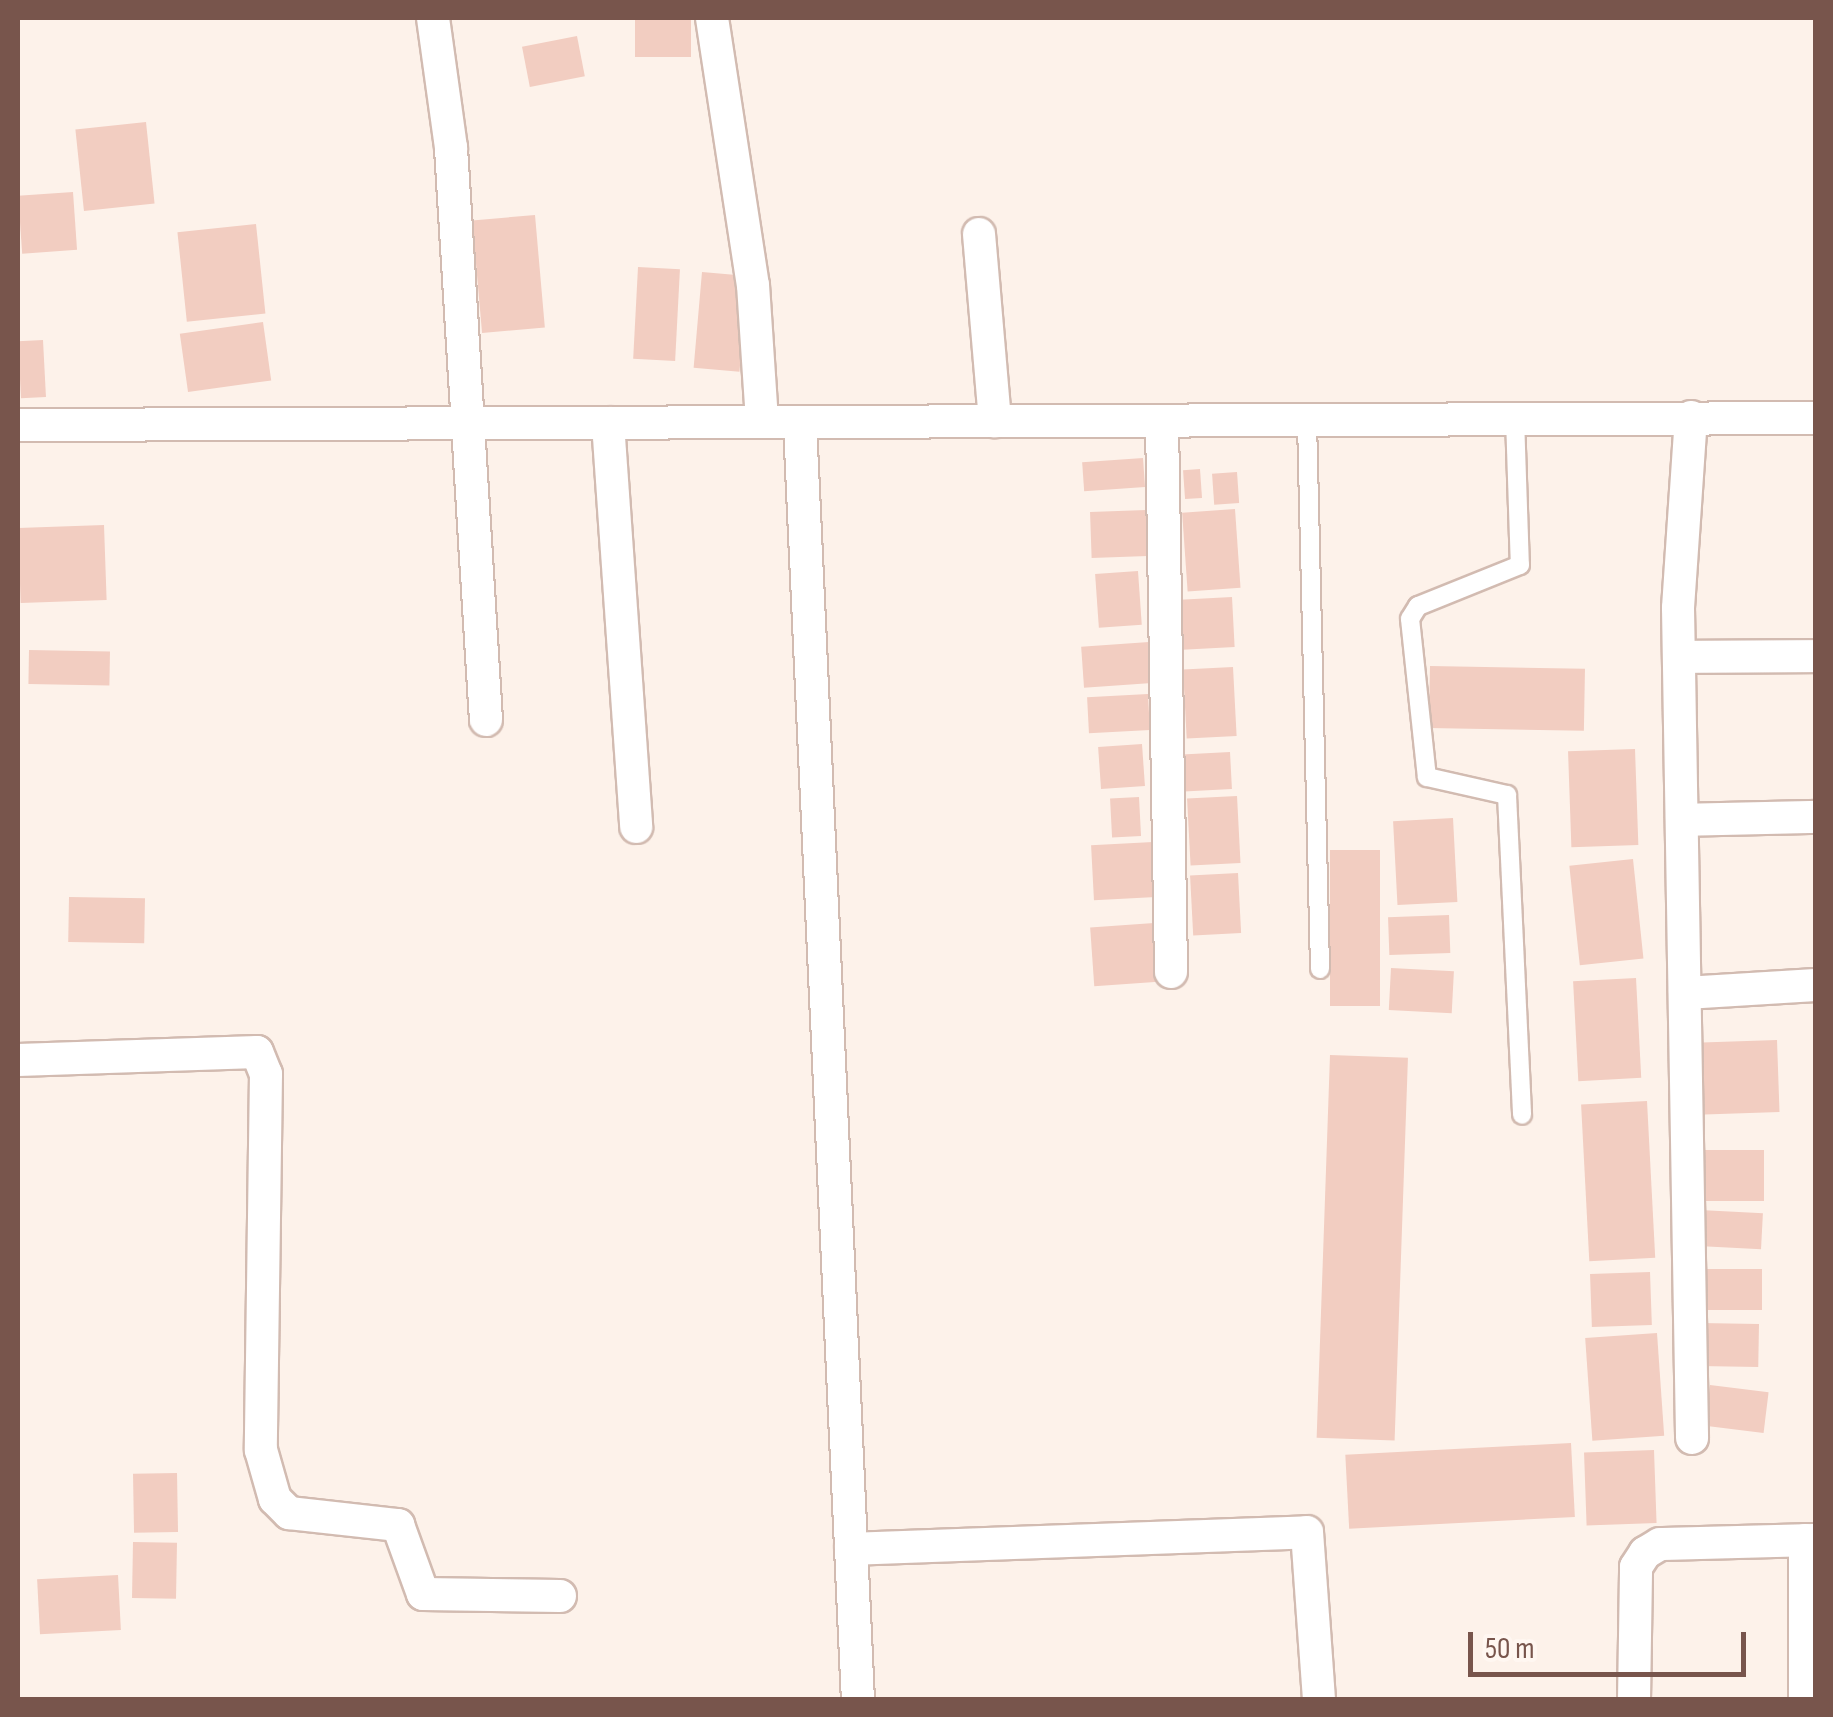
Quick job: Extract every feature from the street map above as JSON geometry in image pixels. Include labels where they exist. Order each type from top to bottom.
[{"type":"street","points":[[433,18],[470,426],[486,720]]},
{"type":"street","points":[[712,18],[753,285],[762,420]]},
{"type":"street","points":[[980,234],[995,420]]},
{"type":"street","points":[[1691,418],[1679,657],[1692,1438]]},
{"type":"street","points":[[18,426],[1816,418]]},
{"type":"street","points":[[1162,422],[1171,972]]},
{"type":"street","points":[[608,423],[636,827]]},
{"type":"street","points":[[800,424],[858,1700]]},
{"type":"street","points":[[1679,657],[1816,656]]},
{"type":"street","points":[[1682,820],[1816,817]]},
{"type":"street","points":[[1684,993],[1816,986]]},
{"type":"street","points":[[18,1060],[258,1052],[266,1074],[261,1450],[275,1499],[290,1513],[398,1525],[423,1594],[560,1596]]},
{"type":"street","points":[[851,1549],[1307,1532],[1319,1700]]},
{"type":"street","points":[[1634,1700],[1636,1567],[1646,1553],[1660,1544],[1810,1540],[1806,1700]]},
{"type":"lane","points":[[1514,418],[1520,565],[1415,608],[1410,619],[1428,777],[1507,795],[1522,1115]]},
{"type":"lane","points":[[1307,421],[1320,970]]},
{"type":"building","points":[[635,18],[691,18],[691,57],[635,57]]},
{"type":"building","points":[[577,36],[585,76],[530,87],[522,47]]},
{"type":"building","points":[[146,122],[155,204],[84,211],[75,129]]},
{"type":"building","points":[[73,192],[77,250],[22,254],[18,196]]},
{"type":"building","points":[[535,215],[545,328],[482,333],[472,220]]},
{"type":"building","points":[[256,224],[265,314],[187,322],[177,232]]},
{"type":"building","points":[[638,267],[680,269],[675,361],[633,359]]},
{"type":"building","points":[[702,272],[748,276],[739,372],[694,368]]},
{"type":"building","points":[[263,322],[271,380],[188,392],[180,334]]},
{"type":"building","points":[[43,340],[46,397],[21,398],[18,341]]},
{"type":"building","points":[[1143,458],[1145,487],[1084,491],[1082,462]]},
{"type":"building","points":[[1200,469],[1202,498],[1185,499],[1183,470]]},
{"type":"building","points":[[1237,472],[1239,503],[1214,505],[1212,474]]},
{"type":"building","points":[[1235,509],[1241,588],[1188,592],[1182,513]]},
{"type":"building","points":[[1146,510],[1148,556],[1092,558],[1090,512]]},
{"type":"building","points":[[104,525],[107,600],[21,603],[18,528]]},
{"type":"building","points":[[1138,571],[1142,625],[1099,628],[1095,574]]},
{"type":"building","points":[[1232,597],[1235,647],[1183,650],[1180,600]]},
{"type":"building","points":[[1149,642],[1152,683],[1084,688],[1081,647]]},
{"type":"building","points":[[29,650],[110,651],[109,685],[28,684]]},
{"type":"building","points":[[1430,666],[1585,669],[1584,731],[1429,728]]},
{"type":"building","points":[[1233,667],[1237,736],[1187,739],[1183,670]]},
{"type":"building","points":[[1148,694],[1150,730],[1089,733],[1087,697]]},
{"type":"building","points":[[1142,744],[1145,786],[1101,789],[1098,747]]},
{"type":"building","points":[[1635,749],[1638,845],[1571,847],[1568,751]]},
{"type":"building","points":[[1230,752],[1232,789],[1184,791],[1182,755]]},
{"type":"building","points":[[1237,796],[1241,863],[1191,866],[1187,799]]},
{"type":"building","points":[[1139,797],[1141,836],[1112,837],[1110,799]]},
{"type":"building","points":[[1453,818],[1457,902],[1397,905],[1393,821]]},
{"type":"building","points":[[1153,842],[1156,897],[1094,900],[1091,845]]},
{"type":"building","points":[[1330,850],[1380,850],[1380,1006],[1330,1006]]},
{"type":"building","points":[[1633,859],[1643,958],[1580,965],[1569,866]]},
{"type":"building","points":[[1238,873],[1241,933],[1193,935],[1190,876]]},
{"type":"building","points":[[69,897],[145,898],[144,943],[68,942]]},
{"type":"building","points":[[1449,915],[1450,953],[1389,955],[1388,917]]},
{"type":"building","points":[[1154,923],[1158,982],[1094,986],[1090,927]]},
{"type":"building","points":[[1391,968],[1454,971],[1452,1013],[1389,1010]]},
{"type":"building","points":[[1636,978],[1641,1078],[1578,1081],[1573,981]]},
{"type":"building","points":[[1777,1040],[1780,1112],[1705,1115],[1702,1043]]},
{"type":"building","points":[[1330,1055],[1408,1058],[1395,1440],[1317,1438]]},
{"type":"building","points":[[1647,1101],[1655,1258],[1589,1261],[1581,1104]]},
{"type":"building","points":[[1697,1150],[1764,1150],[1764,1201],[1697,1201]]},
{"type":"building","points":[[1700,1210],[1763,1213],[1761,1249],[1698,1246]]},
{"type":"building","points":[[1697,1269],[1762,1269],[1762,1310],[1697,1310]]},
{"type":"building","points":[[1650,1272],[1652,1325],[1592,1327],[1590,1274]]},
{"type":"building","points":[[1700,1323],[1759,1324],[1758,1367],[1699,1366]]},
{"type":"building","points":[[1657,1333],[1664,1436],[1592,1441],[1585,1338]]},
{"type":"building","points":[[1710,1385],[1769,1392],[1764,1433],[1705,1426]]},
{"type":"building","points":[[1571,1443],[1575,1517],[1349,1529],[1345,1455]]},
{"type":"building","points":[[1654,1450],[1657,1523],[1587,1525],[1584,1452]]},
{"type":"building","points":[[177,1473],[178,1532],[134,1533],[133,1474]]},
{"type":"building","points":[[133,1542],[177,1543],[176,1599],[132,1598]]},
{"type":"building","points":[[118,1575],[121,1630],[40,1634],[37,1579]]}]
